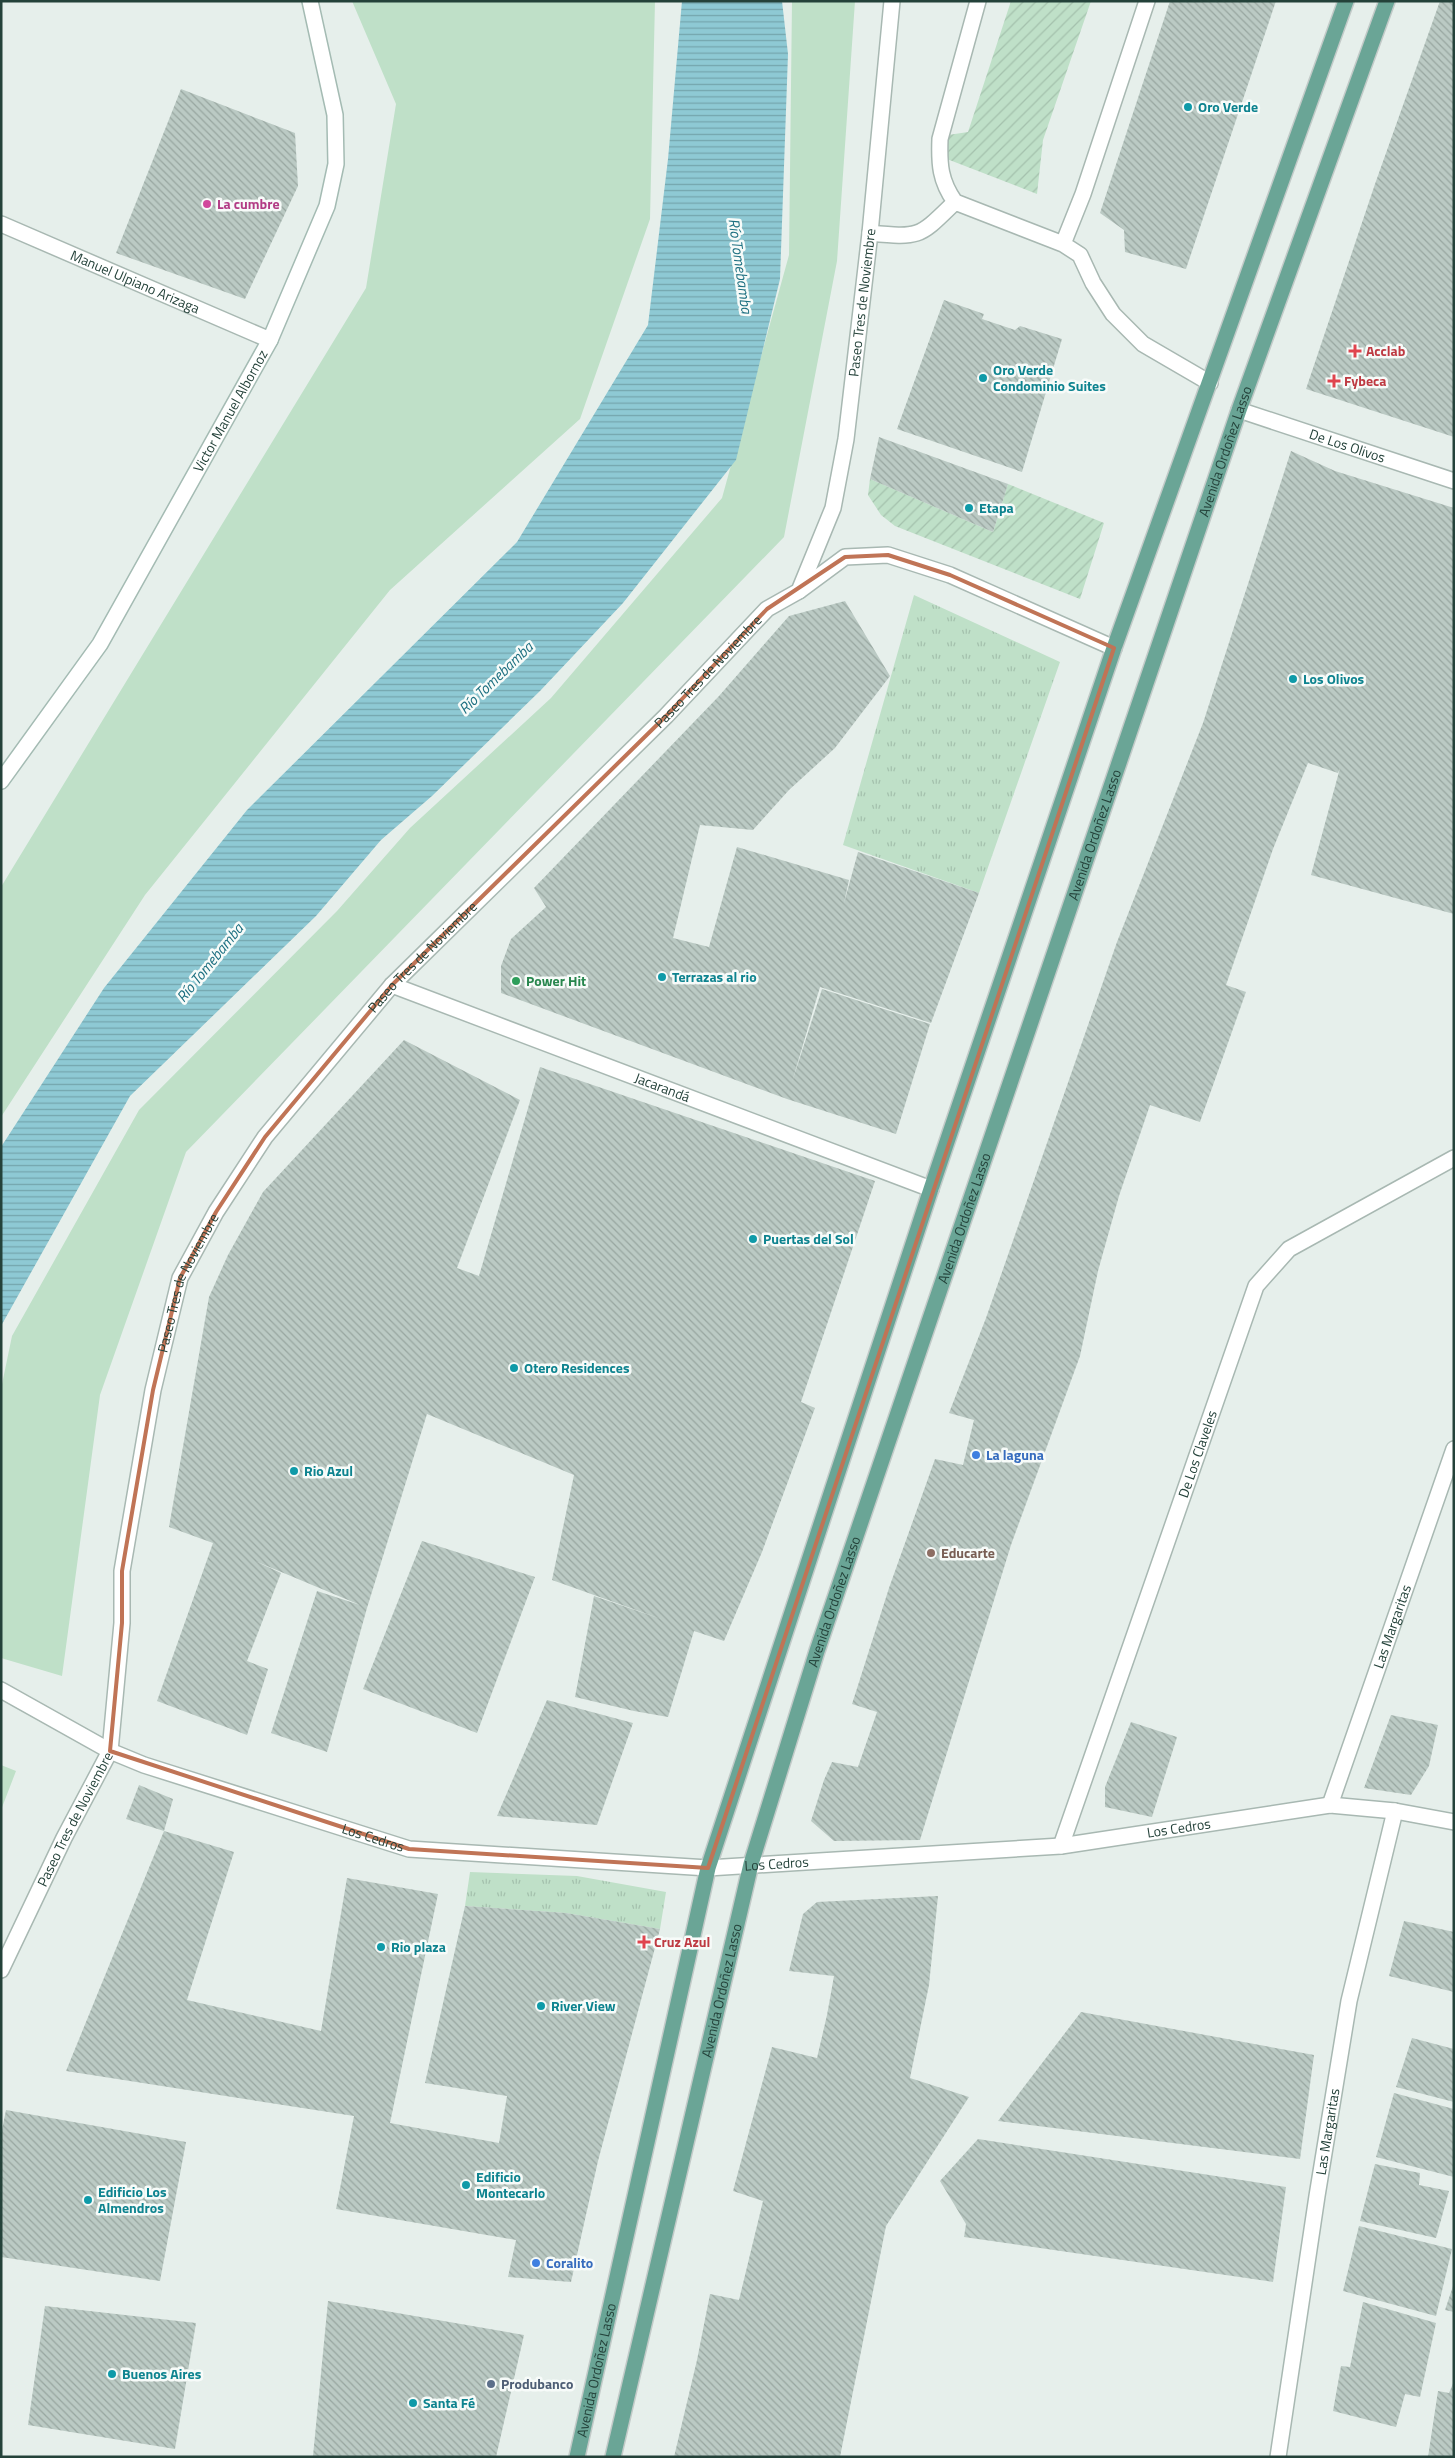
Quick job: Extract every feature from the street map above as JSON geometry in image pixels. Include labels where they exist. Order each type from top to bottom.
[{"type":"main road","name":"Avenida Ordoñez Lasso","points":[[577,2457],[708,1868],[931,1189],[1114,648],[1346,1]]},
{"type":"main road","name":"Avenida Ordoñez Lasso","points":[[613,2457],[751,1864],[820,1641],[1239,410],[1387,1]]},
{"type":"street","name":"Victor Manuel Albornoz","points":[[1,781],[100,644],[270,340],[327,206],[336,164],[335,115],[310,1]]},
{"type":"street","name":"Paseo Tres de Noviembre","points":[[1,1970],[64,1838],[110,1751],[122,1623],[122,1571],[153,1390],[180,1278],[216,1212],[265,1137],[392,985],[666,716],[767,609],[799,591],[833,508],[846,439],[870,233],[892,1]]},
{"type":"street","points":[[978,1],[940,139],[940,161],[945,187],[955,202],[1063,244],[1080,255],[1093,283],[1113,314],[1143,344],[1210,382]]},
{"type":"street","points":[[1063,244],[1083,194],[1147,1]]},
{"type":"street","points":[[870,233],[908,237],[927,230],[955,202]]},
{"type":"street","name":"Manuel Ulpiano Arizaga","points":[[1,224],[270,340]]},
{"type":"street","name":"De Los Olivos","points":[[1239,410],[1454,482]]},
{"type":"street","points":[[799,591],[845,557],[888,555],[950,575],[1114,648]]},
{"type":"street","name":"Jacarandá","points":[[392,985],[931,1189]]},
{"type":"street","name":"De Los Claveles","points":[[1061,1846],[1256,1286],[1289,1249],[1454,1158]]},
{"type":"street","name":"Las Margaritas","points":[[1330,1804],[1454,1449]]},
{"type":"street","name":"Los Cedros","points":[[1,1690],[110,1751],[409,1849],[708,1868],[1061,1846],[1330,1804],[1395,1811],[1454,1822]]},
{"type":"street","name":"Las Margaritas","points":[[1278,2457],[1316,2196],[1349,2001],[1395,1811]]},
{"type":"highlighted area","points":[[888,555],[950,575],[1114,648],[708,1868],[409,1849],[110,1751],[122,1623],[122,1571],[153,1390],[180,1278],[216,1212],[265,1137],[392,985],[666,716],[767,609],[845,557]]},
{"type":"green space","points":[[352,1],[655,1],[650,219],[580,419],[390,590],[145,895],[1,1117],[1,887],[366,288],[396,104]]},
{"type":"green space","points":[[792,1],[855,1],[837,261],[784,537],[186,1152],[100,1395],[62,1676],[1,1658],[1,1389],[12,1336],[139,1110],[337,911],[410,828],[551,698],[722,498],[789,255]]},
{"type":"green space","points":[[1011,1],[1091,1],[1043,140],[1037,194],[934,154],[935,137],[968,132]]},
{"type":"green space","points":[[870,479],[993,532],[1008,484],[1104,523],[1080,599],[895,526],[881,515],[868,495]]},
{"type":"green space","points":[[914,595],[1060,662],[979,893],[843,845]]},
{"type":"green space","points":[[1,1765],[16,1771],[1,1810]]},
{"type":"green space","points":[[470,1872],[577,1876],[666,1892],[660,1929],[566,1913],[465,1906]]},
{"type":"water","name":"Río Tomebamba","points":[[682,1],[782,1],[788,54],[780,279],[736,460],[623,603],[540,691],[432,796],[381,840],[316,916],[130,1096],[1,1326],[1,1147],[104,988],[247,810],[517,542],[648,325],[668,159]]},
{"type":"building","name":"Oro Verde","points":[[1170,1],[1276,1],[1186,269],[1125,252],[1124,230],[1100,213]]},
{"type":"building","points":[[1440,1],[1454,1],[1454,437],[1306,389],[1375,184]]},
{"type":"building","points":[[181,89],[295,133],[298,186],[245,299],[116,253]]},
{"type":"building","name":"Oro Verde Condominio Suites","points":[[944,300],[984,314],[982,319],[1015,330],[1020,326],[1062,339],[1022,472],[897,429]]},
{"type":"building","name":"Etapa","points":[[879,437],[1008,484],[993,532],[870,479]]},
{"type":"building","points":[[1291,451],[1335,471],[1454,508],[1454,914],[1311,875],[1340,768],[1338,773],[1308,763],[1273,849],[1226,985],[1246,992],[1200,1122],[1150,1105],[1119,1196],[1098,1271],[1080,1356],[1011,1545],[920,1840],[834,1841],[811,1821],[824,1780],[832,1762],[858,1767],[877,1712],[852,1704],[889,1588],[935,1459],[963,1465],[974,1420],[949,1413],[986,1318],[1117,942],[1203,723]]},
{"type":"building","points":[[845,601],[890,676],[835,748],[789,790],[753,830],[700,825],[673,938],[709,947],[737,847],[849,880],[844,903],[858,852],[979,893],[931,1023],[820,987],[792,1082],[822,989],[930,1024],[896,1134],[787,1099],[501,993],[501,966],[511,939],[546,907],[534,888],[719,696],[789,616]]},
{"type":"building","points":[[404,1040],[520,1100],[457,1268],[479,1276],[540,1067],[875,1181],[801,1402],[815,1408],[762,1552],[724,1641],[694,1631],[668,1717],[575,1697],[594,1596],[664,1620],[552,1580],[574,1475],[427,1414],[367,1608],[327,1752],[271,1733],[317,1591],[360,1605],[255,1561],[281,1573],[247,1661],[268,1669],[247,1735],[157,1701],[213,1543],[169,1527],[209,1297],[228,1255],[263,1192]]},
{"type":"building","points":[[422,1541],[535,1577],[477,1733],[363,1689]]},
{"type":"building","points":[[547,1700],[633,1723],[597,1825],[497,1816]]},
{"type":"building","points":[[1391,1715],[1438,1725],[1429,1766],[1411,1795],[1364,1788]]},
{"type":"building","points":[[1131,1722],[1177,1737],[1152,1817],[1105,1807],[1105,1787]]},
{"type":"building","points":[[139,1785],[173,1799],[164,1831],[126,1819]]},
{"type":"building","points":[[164,1831],[234,1852],[187,2000],[321,2031],[347,1878],[438,1894],[390,2123],[499,2143],[507,2096],[425,2083],[465,1906],[566,1913],[660,1929],[598,2161],[571,2282],[508,2277],[516,2240],[336,2209],[354,2116],[66,2071]]},
{"type":"building","points":[[938,1896],[929,1985],[910,2078],[969,2097],[886,2226],[840,2457],[674,2457],[697,2360],[710,2294],[739,2300],[763,2201],[733,2191],[772,2047],[817,2058],[834,1976],[789,1971],[803,1914],[817,1902]]},
{"type":"building","points":[[1404,1921],[1454,1932],[1454,1992],[1389,1976]]},
{"type":"building","points":[[1081,2012],[1314,2055],[1300,2159],[998,2121]]},
{"type":"building","points":[[1412,2038],[1454,2049],[1454,2102],[1396,2087]]},
{"type":"building","points":[[1394,2093],[1454,2109],[1454,2177],[1376,2157]]},
{"type":"building","name":"Edificio Los Almendros","points":[[6,2110],[186,2142],[160,2281],[1,2257],[1,2135]]},
{"type":"building","points":[[978,2139],[1286,2187],[1273,2282],[964,2237],[966,2224],[940,2181]]},
{"type":"building","points":[[1375,2164],[1420,2173],[1419,2185],[1449,2191],[1436,2238],[1360,2221]]},
{"type":"building","points":[[1359,2226],[1452,2249],[1436,2316],[1343,2291]]},
{"type":"building","points":[[1454,2286],[1454,2312],[1445,2310]]},
{"type":"building","name":"Santa Fé","points":[[328,2301],[524,2335],[496,2457],[313,2456]]},
{"type":"building","points":[[1363,2302],[1436,2323],[1420,2397],[1405,2394],[1396,2427],[1333,2411],[1341,2366],[1350,2367]]},
{"type":"building","name":"Buenos Aires","points":[[45,2306],[196,2323],[175,2449],[28,2425]]},
{"type":"building","points":[[1454,2381],[1454,2457],[1428,2457],[1438,2391],[1449,2393]]},
{"type":"place","name":"Oro Verde","points":[[1188,107]]},
{"type":"place","name":"La cumbre","points":[[207,204]]},
{"type":"place","name":"Acclab","points":[[1355,351]]},
{"type":"place","name":"Oro Verde Condominio Suites","points":[[983,378]]},
{"type":"place","name":"Fybeca","points":[[1334,381]]},
{"type":"place","name":"Etapa","points":[[969,508]]},
{"type":"place","name":"Los Olivos","points":[[1293,679]]},
{"type":"place","name":"Terrazas al rio","points":[[662,977]]},
{"type":"place","name":"Power Hit","points":[[516,981]]},
{"type":"place","name":"Puertas del Sol","points":[[753,1239]]},
{"type":"place","name":"Otero Residences","points":[[514,1368]]},
{"type":"place","name":"La laguna","points":[[976,1455]]},
{"type":"place","name":"Rio Azul","points":[[294,1471]]},
{"type":"place","name":"Educarte","points":[[931,1553]]},
{"type":"place","name":"Cruz Azul","points":[[644,1942]]},
{"type":"place","name":"Rio plaza","points":[[381,1947]]},
{"type":"place","name":"River View","points":[[541,2006]]},
{"type":"place","name":"Edificio Montecarlo","points":[[466,2185]]},
{"type":"place","name":"Edificio Los Almendros","points":[[88,2200]]},
{"type":"place","name":"Coralito","points":[[536,2263]]},
{"type":"place","name":"Buenos Aires","points":[[112,2374]]},
{"type":"place","name":"Produbanco","points":[[491,2384]]},
{"type":"place","name":"Santa Fé","points":[[413,2403]]}]
